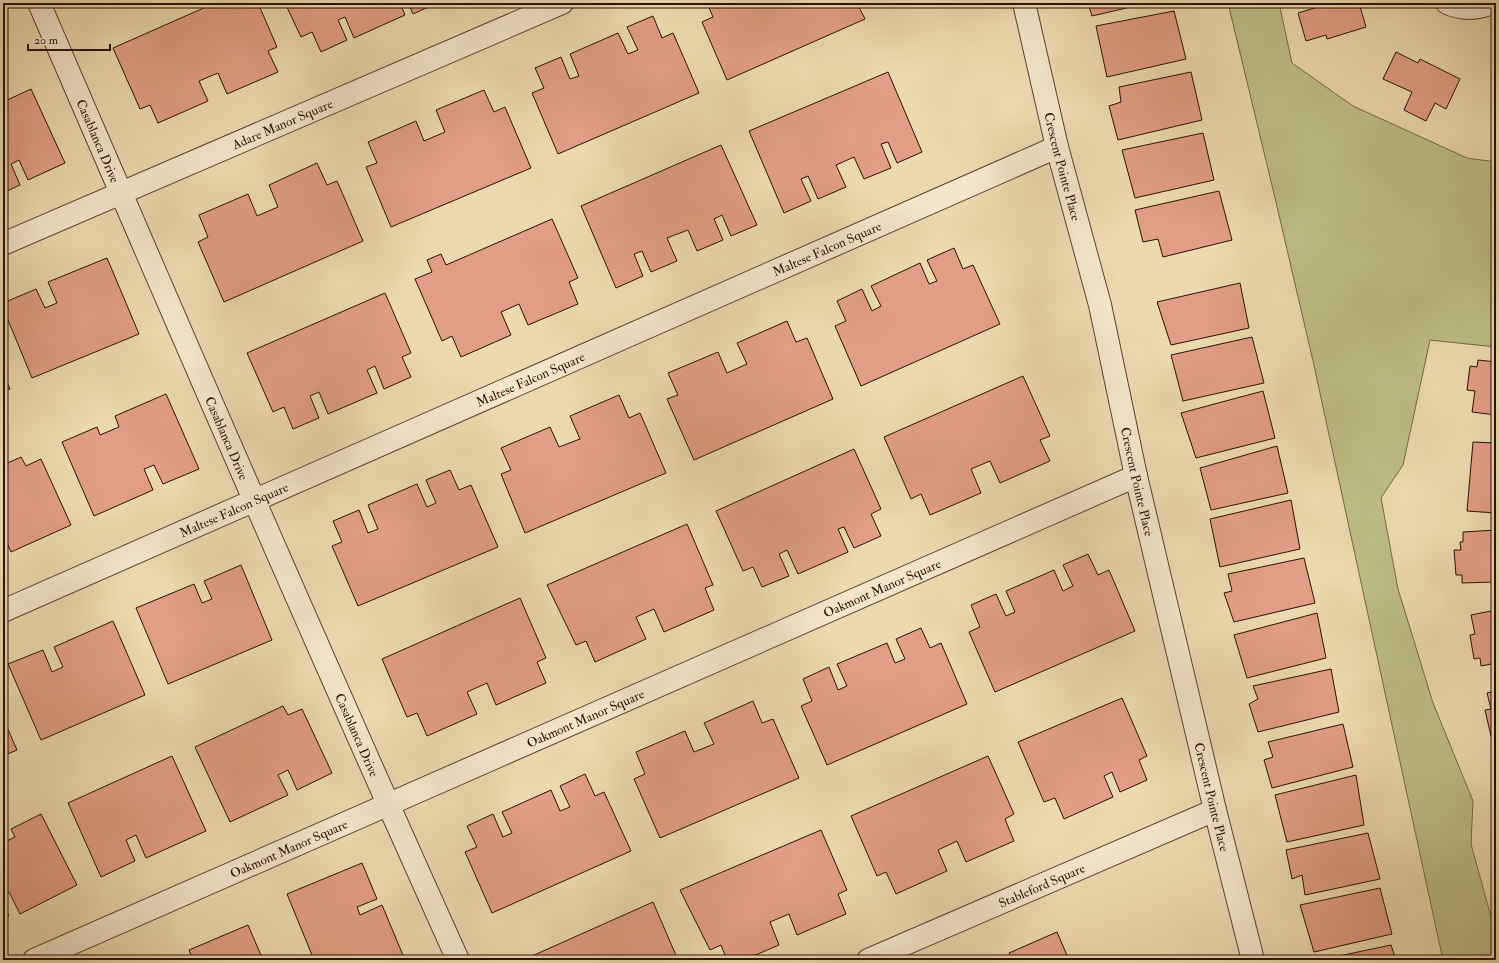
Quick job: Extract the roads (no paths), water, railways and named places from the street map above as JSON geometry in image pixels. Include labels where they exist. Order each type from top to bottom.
[{"type":"street","name":"Casablanca Drive","points":[[39,3],[254,500],[458,960]]},
{"type":"street","name":"Adare Manor Square","points":[[3,244],[562,3]]},
{"type":"street","name":"Crescent Pointe Place","points":[[1024,3],[1057,148],[1100,305],[1136,476],[1215,810],[1254,960]]},
{"type":"street","points":[[1447,3],[1455,7],[1473,9],[1492,3]]},
{"type":"street","name":"Maltese Falcon Square","points":[[3,611],[1057,148]]},
{"type":"street","name":"Oakmont Manor Square","points":[[34,960],[1136,476]]},
{"type":"street","name":"Stableford Square","points":[[868,960],[1215,810]]}]
